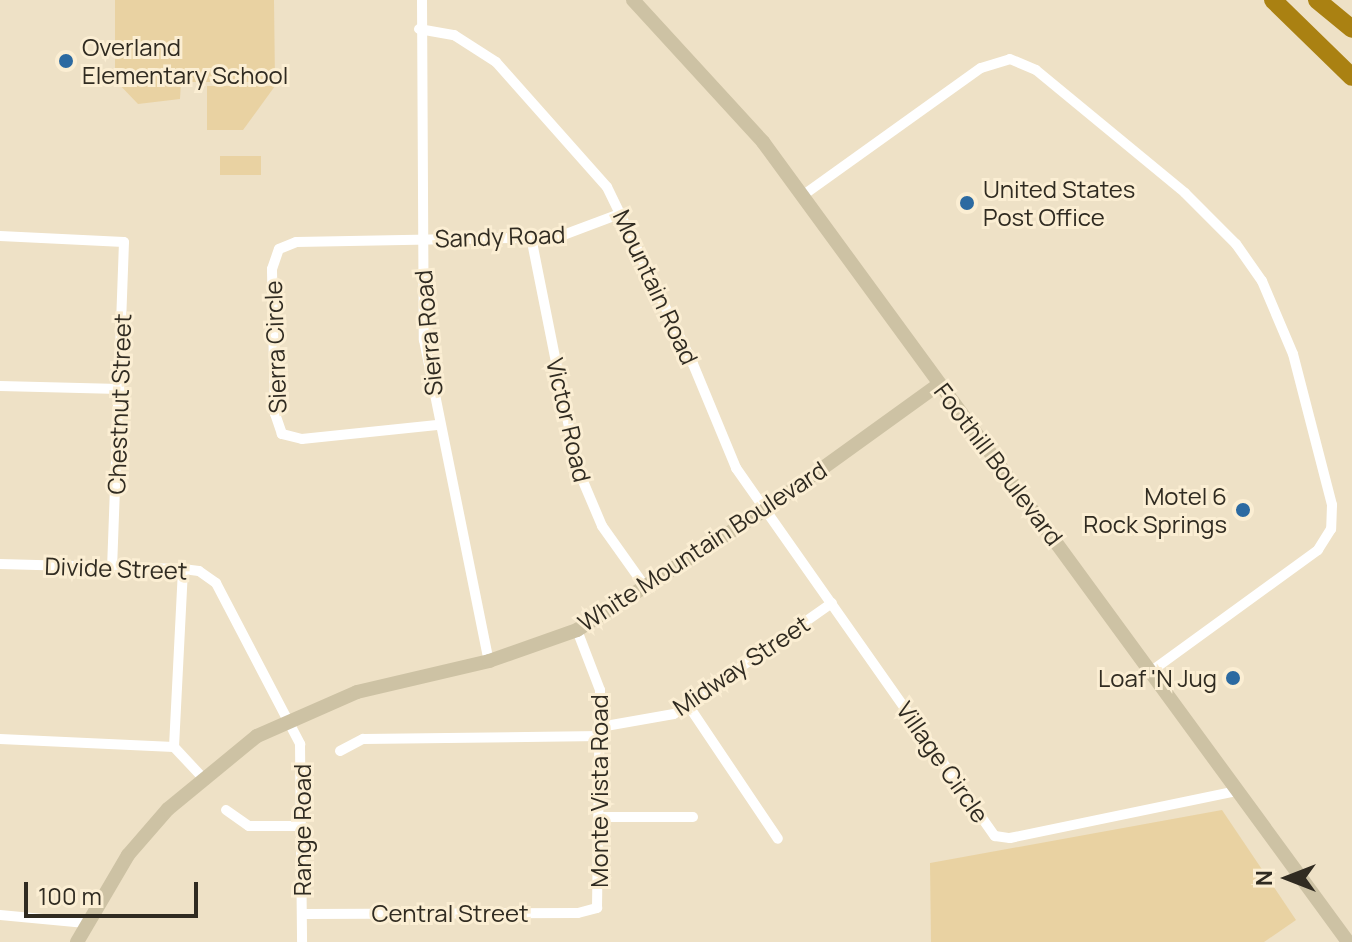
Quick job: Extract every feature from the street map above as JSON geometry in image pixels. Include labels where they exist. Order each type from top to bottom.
[{"type":"highway","points":[[1273,0],[1352,77]]},
{"type":"highway","points":[[1317,0],[1352,29]]},
{"type":"main road","name":"Foothill Boulevard","points":[[633,0],[740,112],[1348,942]]},
{"type":"main road","name":"White Mountain Boulevard","points":[[77,942],[128,855],[203,778],[288,720],[395,679],[489,661],[577,630],[766,509],[939,384]]},
{"type":"street","name":"Sierra Road","points":[[422,0],[419,29],[424,340],[437,425],[489,661]]},
{"type":"street","name":"Mountain Road","points":[[419,29],[454,35],[496,62],[589,162],[622,213],[693,364],[721,442],[832,603]]},
{"type":"street","points":[[802,196],[981,68],[1010,59],[1036,70],[1209,214],[1236,244],[1262,281],[1293,354],[1332,505],[1331,529],[1318,550],[1150,672]]},
{"type":"street","name":"Sandy Road","points":[[422,239],[575,234],[622,213]]},
{"type":"street","name":"Chestnut Street","points":[[0,236],[124,242],[112,567]]},
{"type":"street","name":"Victor Road","points":[[531,237],[577,467],[602,526],[646,588]]},
{"type":"street","name":"Sierra Circle","points":[[422,239],[296,242],[279,249],[272,269],[275,414],[282,434],[291,439],[437,425]]},
{"type":"street","points":[[0,386],[120,389]]},
{"type":"street","name":"Divide Street","points":[[0,564],[199,571],[216,583],[288,720]]},
{"type":"street","points":[[174,747],[183,569]]},
{"type":"street","name":"Midway Street","points":[[340,751],[363,739],[601,731],[665,716],[688,705],[832,603]]},
{"type":"street","name":"Village Circle","points":[[832,603],[995,836],[1010,838],[1236,791]]},
{"type":"street","name":"Monte Vista Road","points":[[577,630],[596,672],[601,731],[597,908]]},
{"type":"street","points":[[688,705],[778,839]]},
{"type":"street","name":"Range Road","points":[[288,720],[302,754],[302,942]]},
{"type":"street","points":[[0,739],[174,747],[203,778]]},
{"type":"street","points":[[226,810],[249,826],[301,826]]},
{"type":"street","points":[[601,817],[693,817]]},
{"type":"street","name":"Central Street","points":[[303,914],[578,913],[597,908]]},
{"type":"street","points":[[0,915],[86,923]]},
{"type":"shaded area","points":[[115,0],[274,0],[275,82],[181,82],[180,99],[138,104],[115,80]]},
{"type":"shaded area","points":[[207,86],[275,86],[243,130],[207,130]]},
{"type":"shaded area","points":[[220,156],[261,156],[261,175],[220,175]]},
{"type":"shaded area","points":[[1222,810],[1296,920],[1264,942],[931,942],[930,863]]},
{"type":"place","name":"Overland Elementary School","points":[[66,61]]},
{"type":"place","name":"United States Post Office","points":[[967,203]]},
{"type":"place","name":"Motel 6 Rock Springs","points":[[1243,510]]},
{"type":"place","name":"Loaf 'N Jug","points":[[1233,678]]}]
